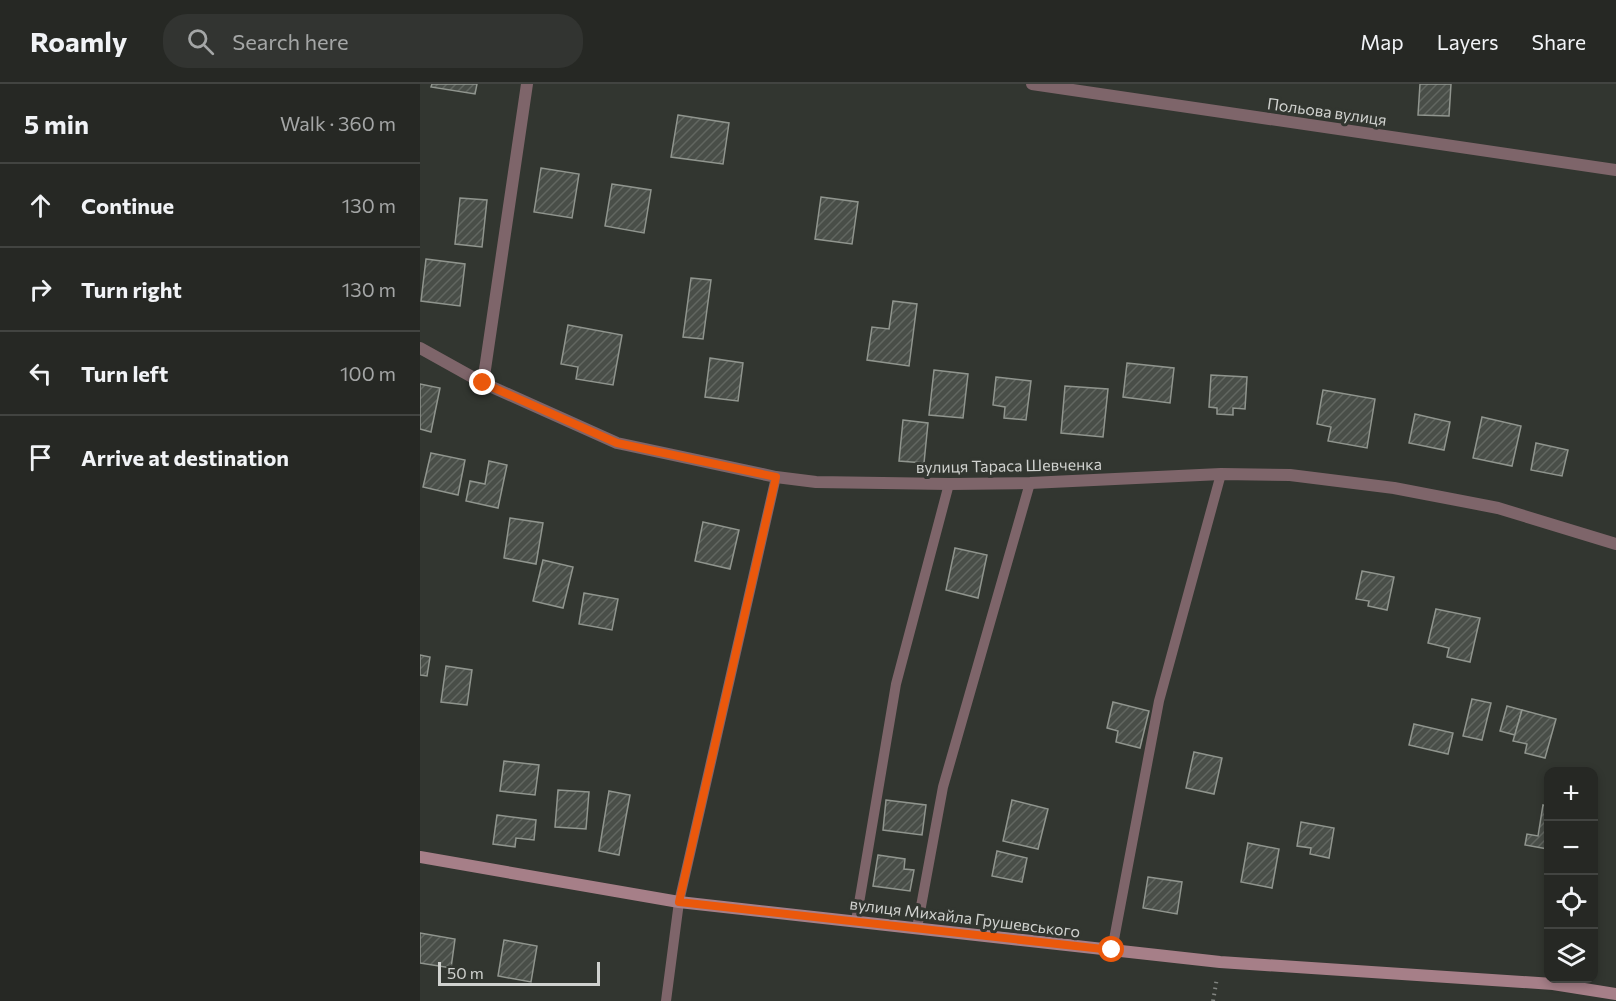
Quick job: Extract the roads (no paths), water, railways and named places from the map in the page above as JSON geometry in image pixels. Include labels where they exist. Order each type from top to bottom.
[{"type":"street","points":[[483,383],[527,84]]},
{"type":"street","name":"Польова вулиця","points":[[1032,84],[1616,170]]},
{"type":"street","name":"вулиця Тараса Шевченка","points":[[420,348],[483,383],[617,443],[776,477],[816,482],[949,484],[1030,483],[1221,474],[1290,475],[1394,488],[1498,508],[1616,544]]},
{"type":"street","name":"вулиця Михайла Грушевського","points":[[420,857],[679,902],[1220,962],[1553,984],[1616,994]]},
{"type":"lane","points":[[1112,950],[1159,701],[1221,474]]},
{"type":"lane","points":[[666,1001],[679,902],[776,477]]},
{"type":"lane","points":[[917,928],[943,787],[1030,483]]},
{"type":"lane","points":[[856,921],[896,684],[949,484]]}]
